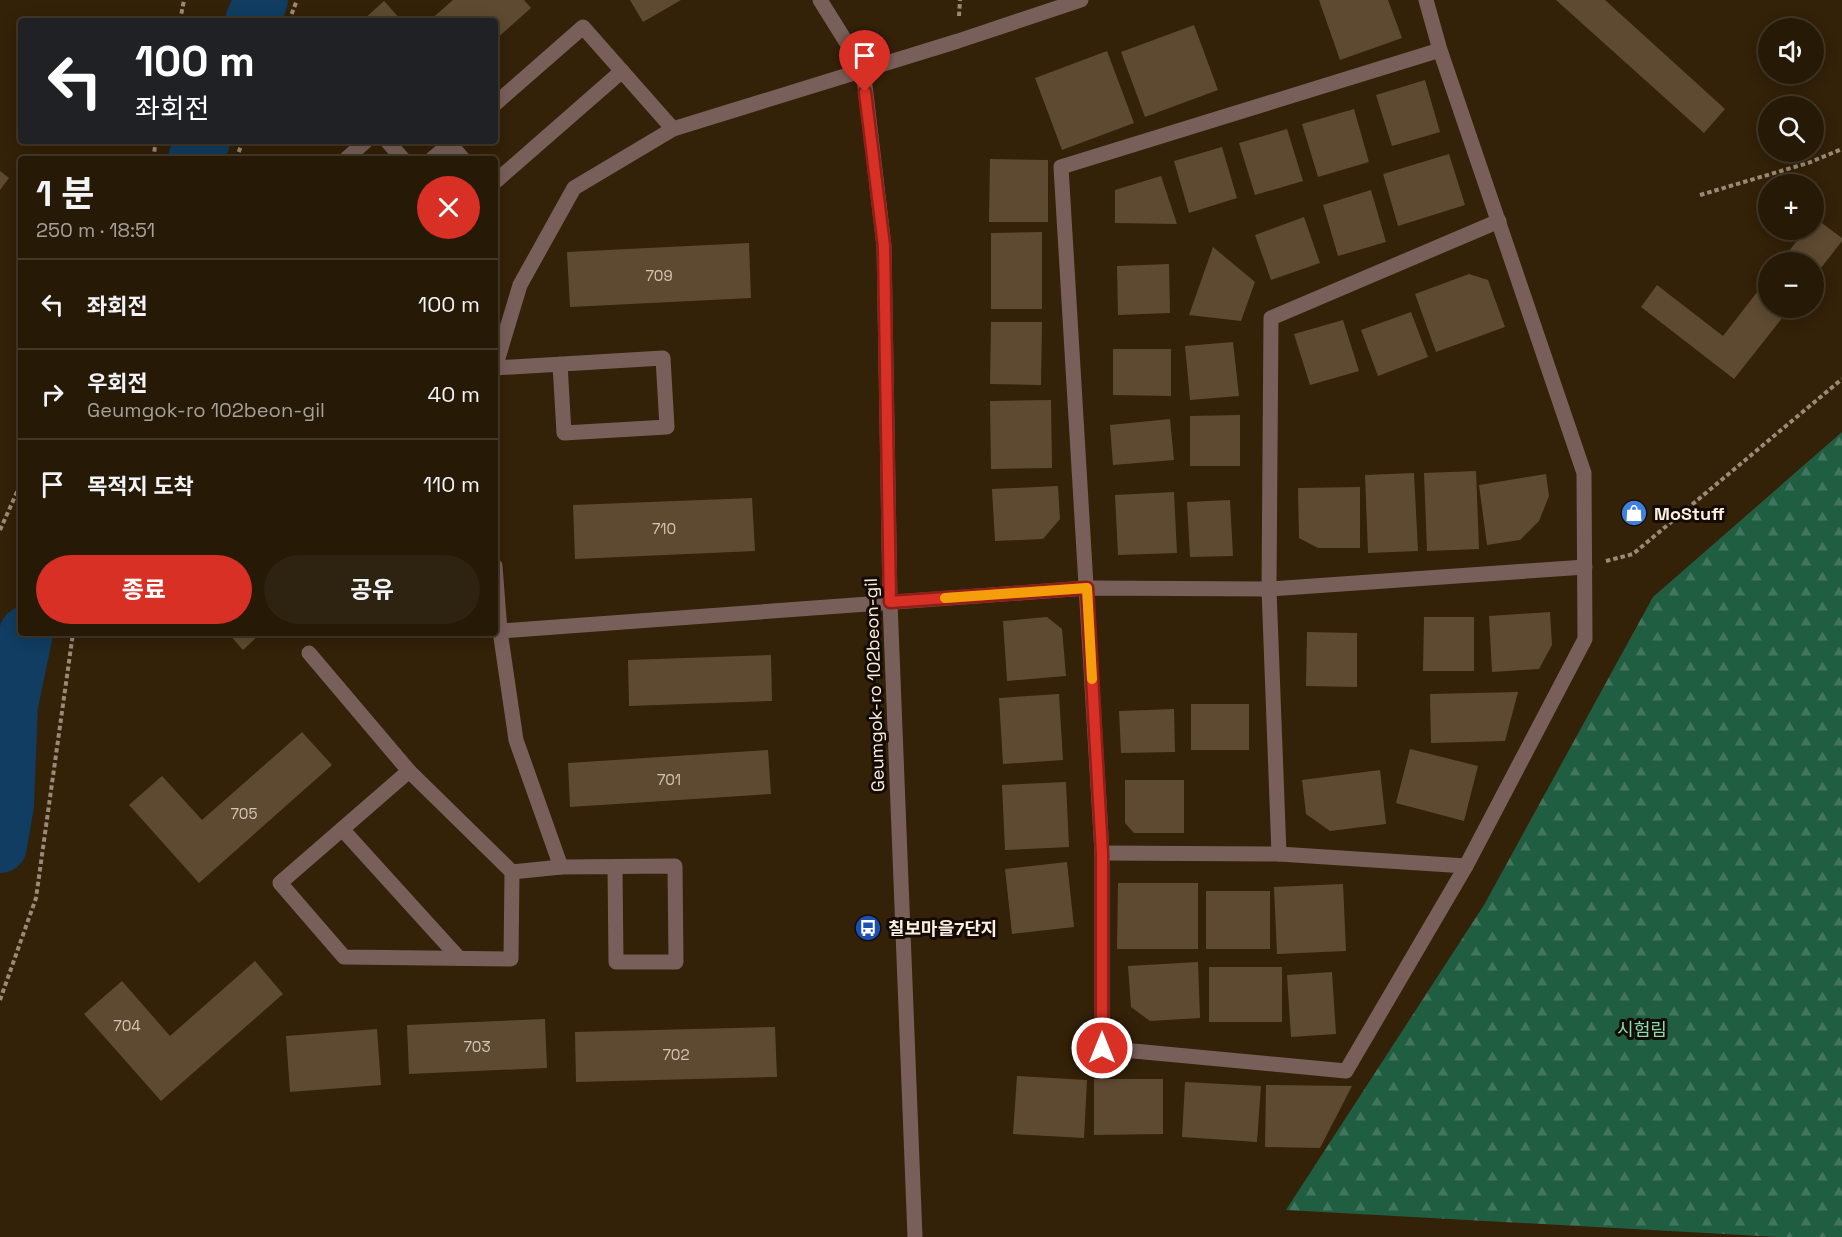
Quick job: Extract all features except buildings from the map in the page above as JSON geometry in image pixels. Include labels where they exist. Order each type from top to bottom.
[{"type":"street","name":"Geumgok-ro 102beon-gil","points":[[820,0],[862,69],[884,246],[890,602],[915,1237]]},
{"type":"street","points":[[498,358],[520,285],[574,188],[673,129],[958,41],[1081,0]]},
{"type":"street","points":[[1426,0],[1440,50],[1584,473],[1585,639],[1466,866],[1346,1071],[1102,1048],[1102,853],[1061,167],[1440,50]]},
{"type":"street","points":[[498,101],[583,27],[673,129]]},
{"type":"street","points":[[498,179],[622,71]]},
{"type":"street","points":[[349,156],[363,144]]},
{"type":"street","points":[[390,144],[400,156]]},
{"type":"street","points":[[435,156],[449,144]]},
{"type":"street","points":[[1279,854],[1269,589],[1271,318],[1500,221]]},
{"type":"street","points":[[498,368],[560,364],[663,358],[667,427],[564,433],[560,364]]},
{"type":"street","points":[[500,631],[1087,588],[1269,589],[1585,567]]},
{"type":"street","points":[[498,605],[516,740],[561,867]]},
{"type":"street","points":[[309,653],[409,771],[512,872],[511,959],[344,957],[280,883],[409,771]]},
{"type":"street","points":[[342,829],[459,958]]},
{"type":"street","points":[[1102,853],[1279,854],[1466,866]]},
{"type":"street","points":[[512,872],[561,867],[675,866],[676,962],[616,962],[615,867]]},
{"type":"path","points":[[181,18],[184,0]]},
{"type":"path","points":[[290,18],[297,0]]},
{"type":"path","points":[[1700,195],[1808,163],[1842,149]]},
{"type":"path","points":[[1585,567],[1633,554],[1842,379]]},
{"type":"path","points":[[0,530],[18,490]]},
{"type":"path","points":[[0,1000],[36,898],[73,636]]},
{"type":"green space","name":"시험림","points":[[1842,432],[1842,1237],[1779,1237],[1286,1210],[1484,905],[1653,597]]},
{"type":"waterway","points":[[253,18],[261,0]]},
{"type":"waterway","points":[[196,156],[202,144]]},
{"type":"waterway","points":[[0,846],[7,805],[11,705],[25,636]]},
{"type":"slow traffic","points":[[945,598],[1087,588],[1092,679]]},
{"type":"place","name":"MoStuff","points":[[1634,513]]},
{"type":"place","name":"칠보마을7단지","points":[[868,928]]},
{"type":"route","points":[[865,92],[884,246],[890,602],[1087,588],[1102,853],[1102,1048]]}]
